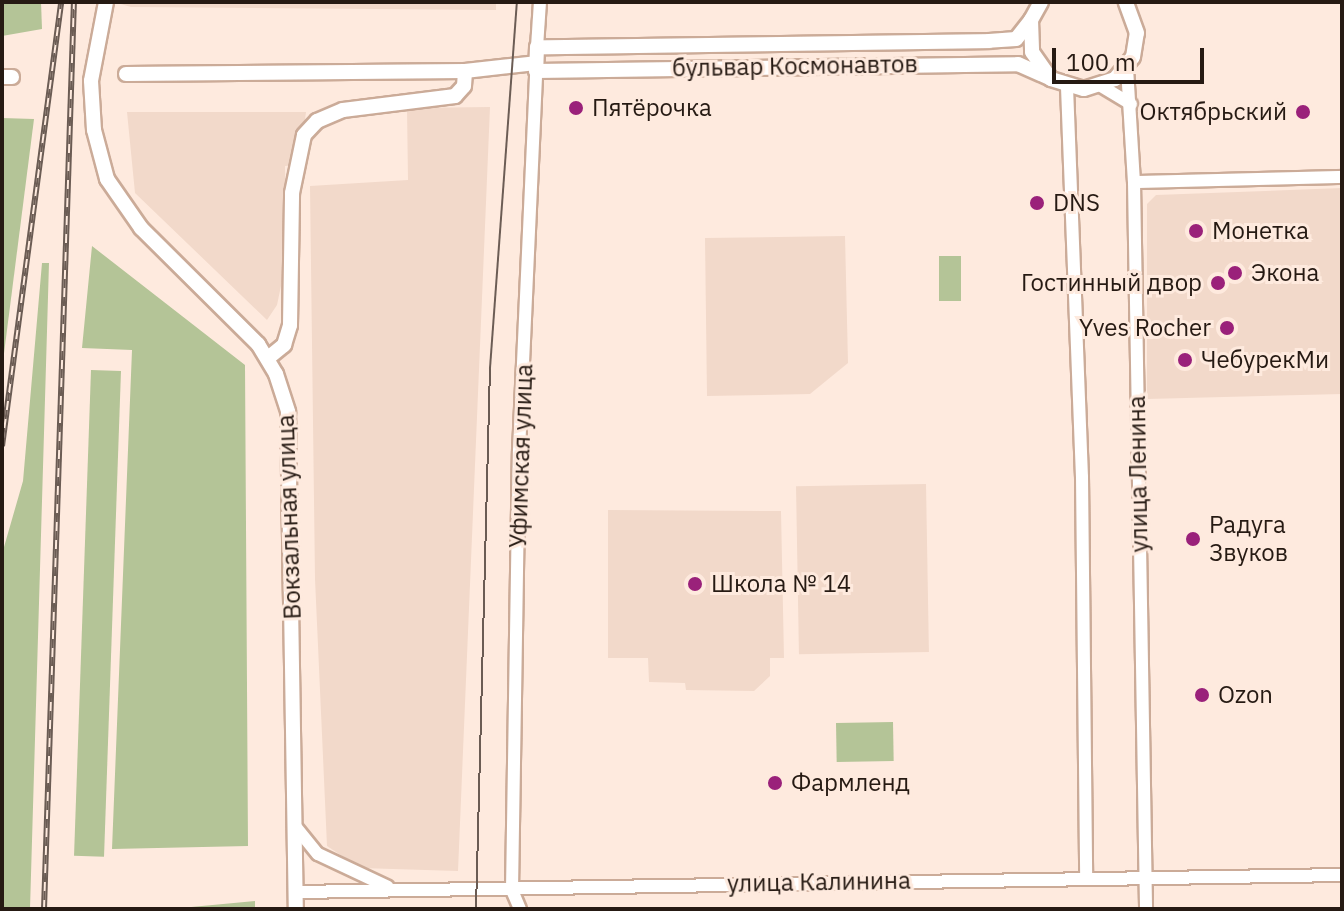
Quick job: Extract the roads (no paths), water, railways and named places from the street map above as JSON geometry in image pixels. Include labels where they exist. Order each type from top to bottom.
[{"type":"main road","name":"Вокзальная улица","points":[[106,2],[91,81],[94,130],[107,179],[141,228],[234,316],[268,358],[283,391],[290,446],[296,909]]},
{"type":"main road","points":[[1037,8],[1032,52],[1051,79],[1067,87],[1101,86],[1127,68],[1137,33],[1126,2]]},
{"type":"main road","name":"бульвар Космонавтов","points":[[537,47],[1016,39],[1037,8]]},
{"type":"main road","name":"Уфимская улица","points":[[536,67],[537,47]]},
{"type":"main road","name":"бульвар Космонавтов","points":[[126,74],[465,71],[536,67],[1018,64],[1051,79]]},
{"type":"main road","points":[[268,358],[284,345],[290,325],[292,193],[304,135],[317,121],[343,110],[455,96],[464,86],[465,71]]},
{"type":"street","name":"Уфимская улица","points":[[537,47],[540,2]]},
{"type":"street","name":"Уфимская улица","points":[[520,909],[512,890],[519,451],[536,67]]},
{"type":"street","name":"улица Ленина","points":[[1127,68],[1134,182],[1143,909]]},
{"type":"street","points":[[1101,86],[1131,104]]},
{"type":"street","points":[[1067,87],[1082,477],[1086,879]]},
{"type":"street","points":[[1134,182],[1342,177]]},
{"type":"street","points":[[295,826],[318,854],[395,890]]},
{"type":"street","name":"улица Калинина","points":[[296,892],[1342,875]]},
{"type":"tram line","points":[[476,909],[490,368],[517,2]]},
{"type":"railway","points":[[2,446],[61,2]]},
{"type":"railway","points":[[44,909],[74,2]]},
{"type":"place","name":"Пятёрочка","points":[[576,108]]},
{"type":"place","name":"Октябрьский","points":[[1303,112]]},
{"type":"place","name":"DNS","points":[[1037,203]]},
{"type":"place","name":"Монетка","points":[[1196,231]]},
{"type":"place","name":"Экона","points":[[1235,273]]},
{"type":"place","name":"Гостинный двор","points":[[1218,283]]},
{"type":"place","name":"Yves Rocher","points":[[1227,328]]},
{"type":"place","name":"ЧебурекМи","points":[[1185,360]]},
{"type":"place","name":"Радуга Звуков","points":[[1193,539]]},
{"type":"place","name":"Школа № 14","points":[[695,584]]},
{"type":"place","name":"Ozon","points":[[1202,695]]},
{"type":"place","name":"Фармленд","points":[[775,783]]}]
